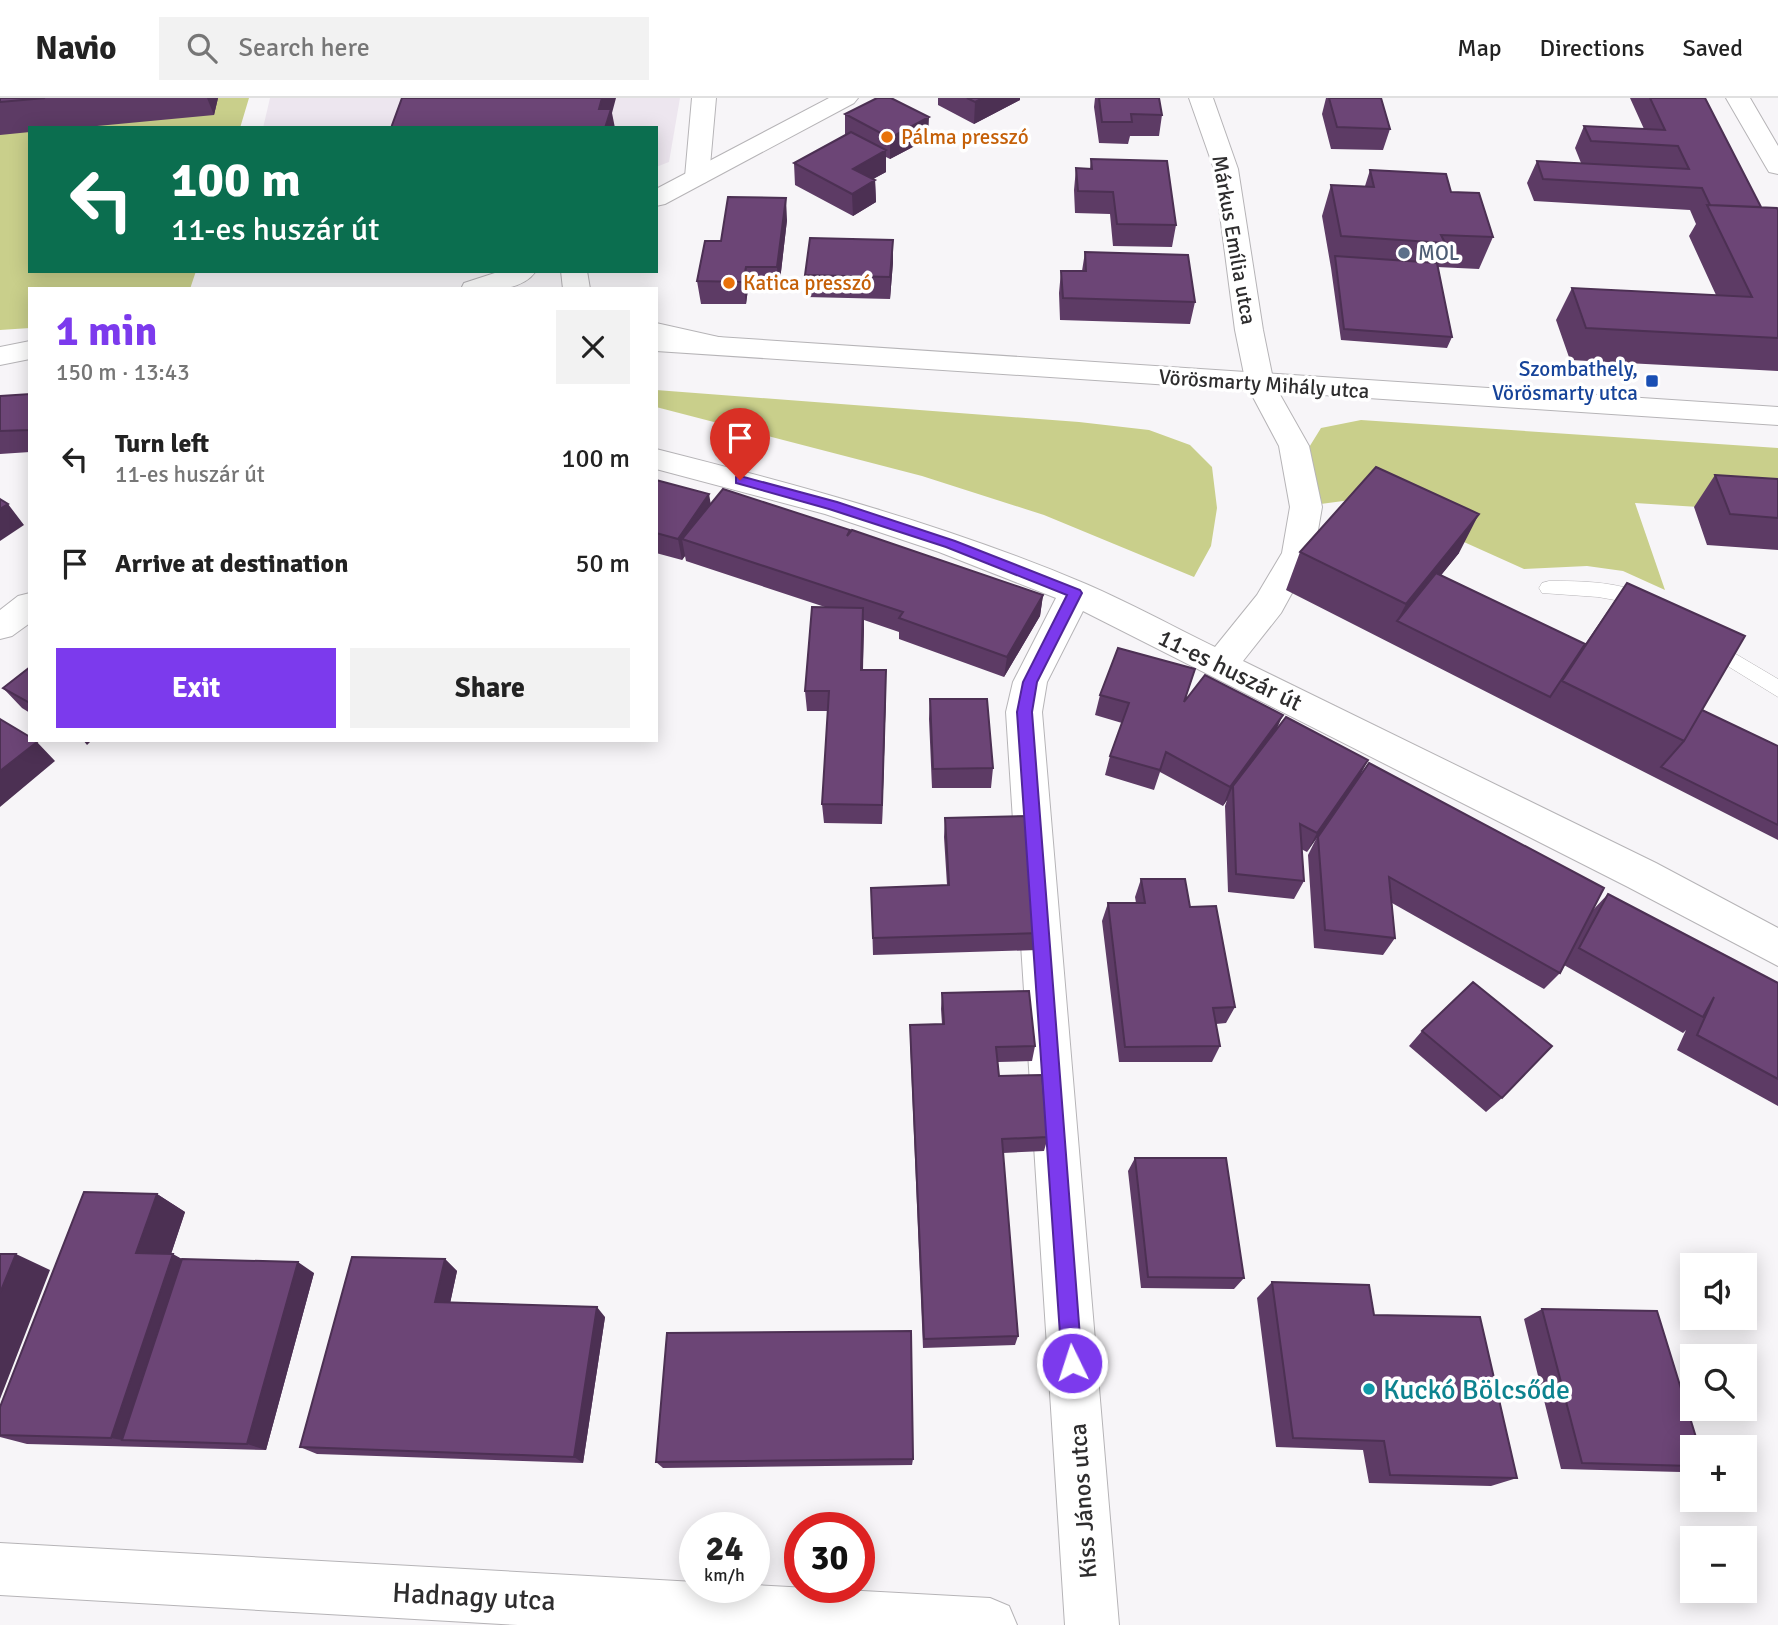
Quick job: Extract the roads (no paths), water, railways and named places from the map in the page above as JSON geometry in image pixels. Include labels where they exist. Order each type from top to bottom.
[{"type":"street","points":[[697,177],[704,98]]},
{"type":"street","points":[[658,198],[846,98]]},
{"type":"street","name":"Márkus Emília utca","points":[[1201,98],[1226,169],[1249,330],[1261,384],[1294,446],[1306,507],[1298,554],[1269,604],[1220,665]]},
{"type":"street","points":[[1738,98],[1778,167]]},
{"type":"street","points":[[482,287],[519,273]]},
{"type":"street","points":[[518,287],[539,273]]},
{"type":"street","points":[[658,332],[679,338],[750,350]]},
{"type":"street","points":[[658,342],[750,350]]},
{"type":"street","points":[[0,356],[28,350]]},
{"type":"street","points":[[658,357],[750,350]]},
{"type":"street","name":"Vörösmarty Mihály utca","points":[[750,350],[1778,416]]},
{"type":"street","points":[[0,364],[28,364]]},
{"type":"street","name":"11-es huszár út","points":[[658,460],[833,505],[950,544],[1075,593],[1642,875],[1778,947]]},
{"type":"street","name":"Kiss János utca","points":[[1075,593],[1030,682],[1024,712],[1092,1625]]},
{"type":"street","points":[[0,627],[28,606]]},
{"type":"street","name":"Hadnagy utca","points":[[0,1569],[990,1625]]},
{"type":"lane","points":[[1549,588],[1593,588],[1626,594],[1661,616]]},
{"type":"lane","points":[[1684,630],[1778,689]]},
{"type":"place","name":"Pálma presszó","points":[[887,137]]},
{"type":"place","name":"MOL","points":[[1404,253]]},
{"type":"place","name":"Katica presszó","points":[[729,283]]},
{"type":"place","name":"Szombathely, Vörösmarty utca","points":[[1652,381]]},
{"type":"place","name":"Kuckó Bölcsőde","points":[[1369,1389]]}]
